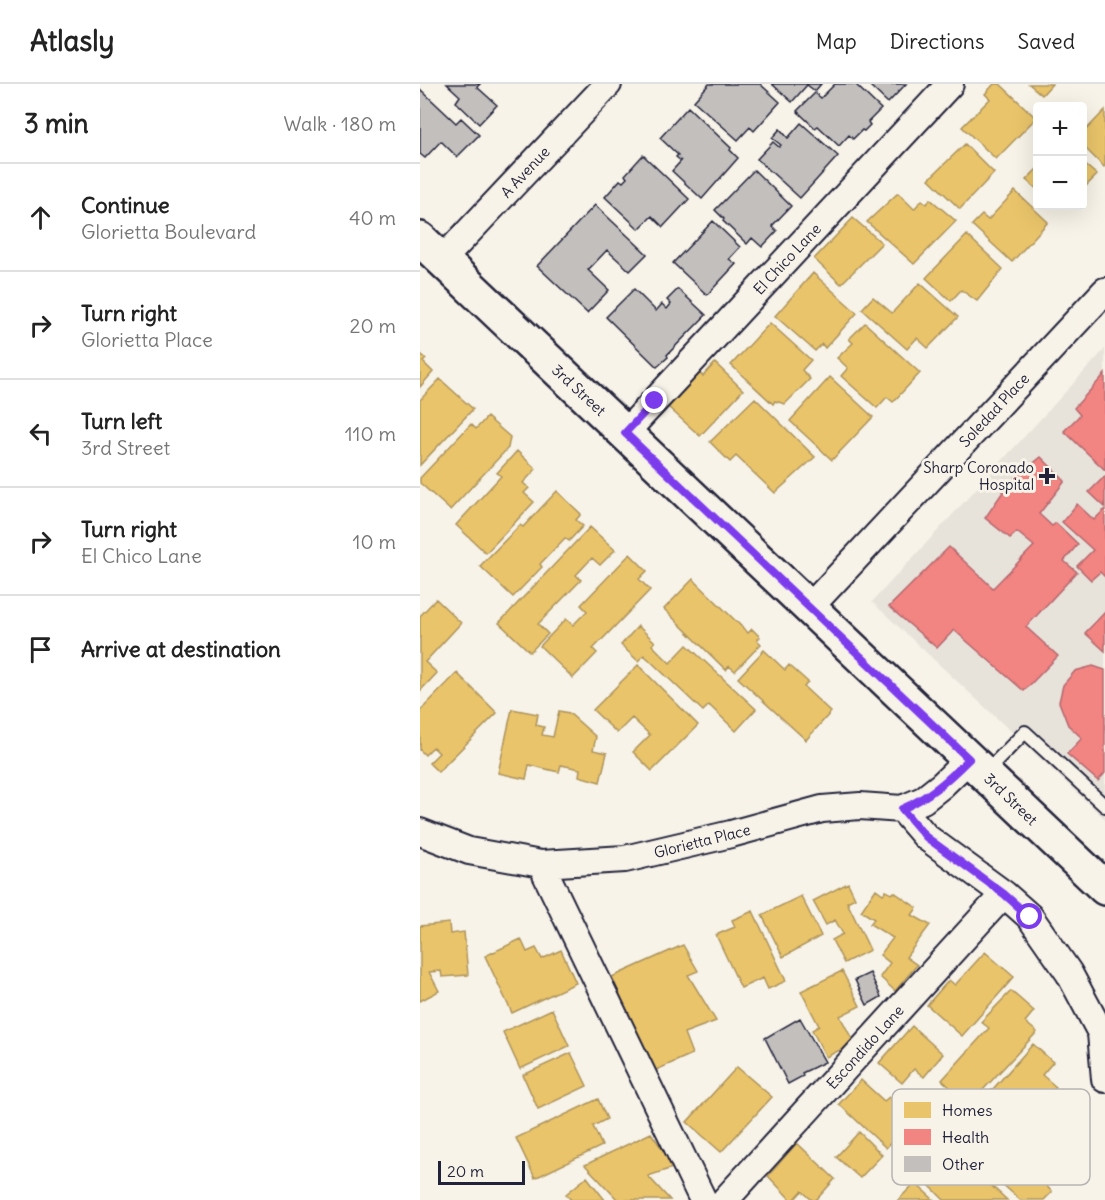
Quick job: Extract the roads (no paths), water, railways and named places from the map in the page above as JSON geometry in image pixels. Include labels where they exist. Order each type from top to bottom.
[{"type":"street","name":"A Avenue","points":[[431,250],[609,84]]},
{"type":"street","name":"El Chico Lane","points":[[625,433],[950,84]]},
{"type":"street","name":"3rd Street","points":[[431,250],[1105,888]]},
{"type":"street","name":"Soledad Place","points":[[809,608],[1105,291]]},
{"type":"street","points":[[976,766],[942,785],[923,800],[902,809],[926,837],[1004,894],[1030,917],[1069,973],[1101,1033],[1105,1079]]},
{"type":"street","name":"Glorietta Place","points":[[420,832],[469,851],[541,864],[625,859],[731,834],[822,809],[860,806],[902,809]]},
{"type":"street","points":[[541,864],[703,1200]]},
{"type":"street","name":"Escondido Lane","points":[[725,1200],[1004,894]]},
{"type":"lane","points":[[976,766],[1025,732],[1105,806]]},
{"type":"place","name":"Sharp Coronado Hospital","points":[[1047,476]]}]
